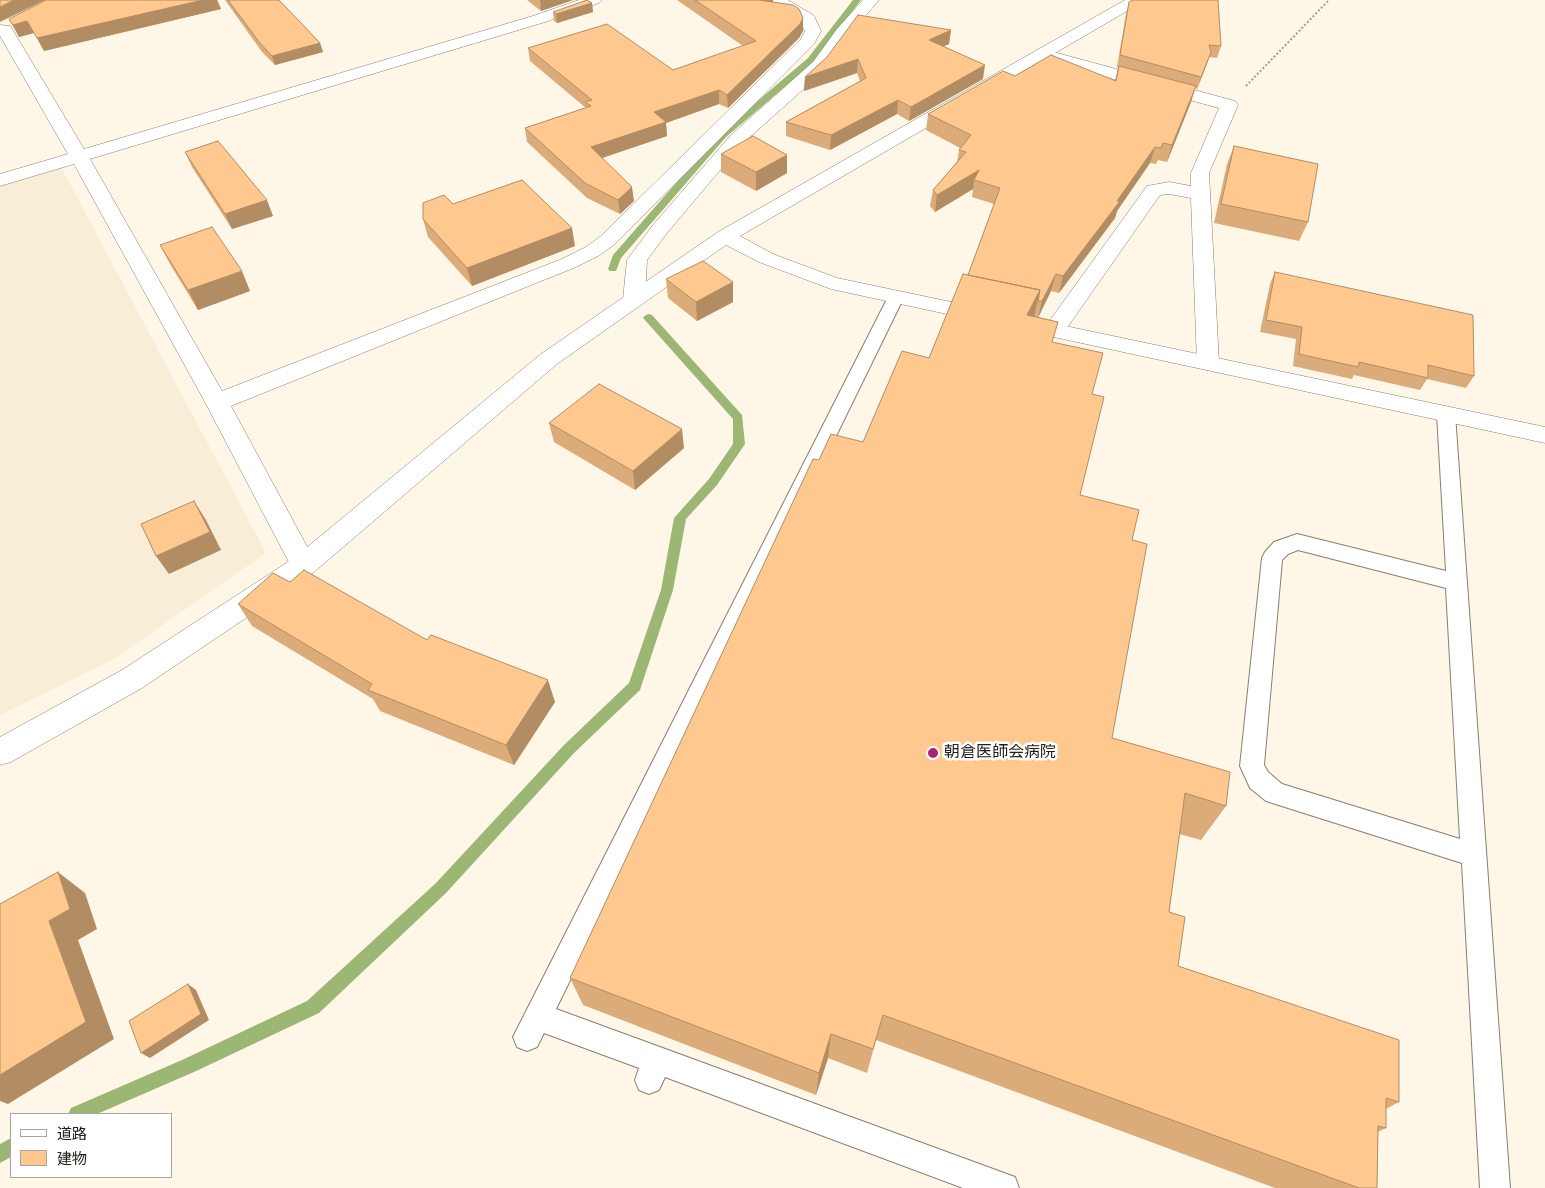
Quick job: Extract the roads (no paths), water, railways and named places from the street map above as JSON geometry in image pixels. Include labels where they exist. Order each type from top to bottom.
[{"type":"street","points":[[0,180],[539,19],[594,0]]},
{"type":"street","points":[[217,402],[569,263],[593,251],[608,240],[808,41],[813,31],[807,18],[777,0]]},
{"type":"street","points":[[634,299],[637,260],[660,229],[738,139],[819,66],[843,32],[871,0]]},
{"type":"street","points":[[0,752],[132,679],[304,565],[550,358],[725,236],[1136,0]]},
{"type":"street","points":[[20,20],[2,29],[79,156],[217,402],[304,565]]},
{"type":"street","points":[[1042,54],[1229,105],[1200,173],[1208,363]]},
{"type":"street","points":[[1054,330],[1154,190],[1169,188],[1201,194]]},
{"type":"street","points":[[725,236],[766,258],[798,272],[831,283],[1545,435]]},
{"type":"lane","points":[[896,297],[532,1026],[653,1070],[1004,1188]]},
{"type":"lane","points":[[1446,414],[1495,1188]]},
{"type":"lane","points":[[1456,582],[1297,542],[1281,548],[1272,558],[1252,766],[1259,780],[1275,793],[1474,855]]},
{"type":"waterway","points":[[613,269],[616,257],[723,135],[811,60],[857,0]]},
{"type":"waterway","points":[[79,1113],[188,1066],[313,1007],[441,888],[569,749],[635,686],[667,590],[680,518],[713,482],[739,444],[738,418],[648,317]]},
{"type":"waterway","points":[[0,1154],[10,1148]]},
{"type":"place","name":"朝倉医師会病院","points":[[933,753]]}]
